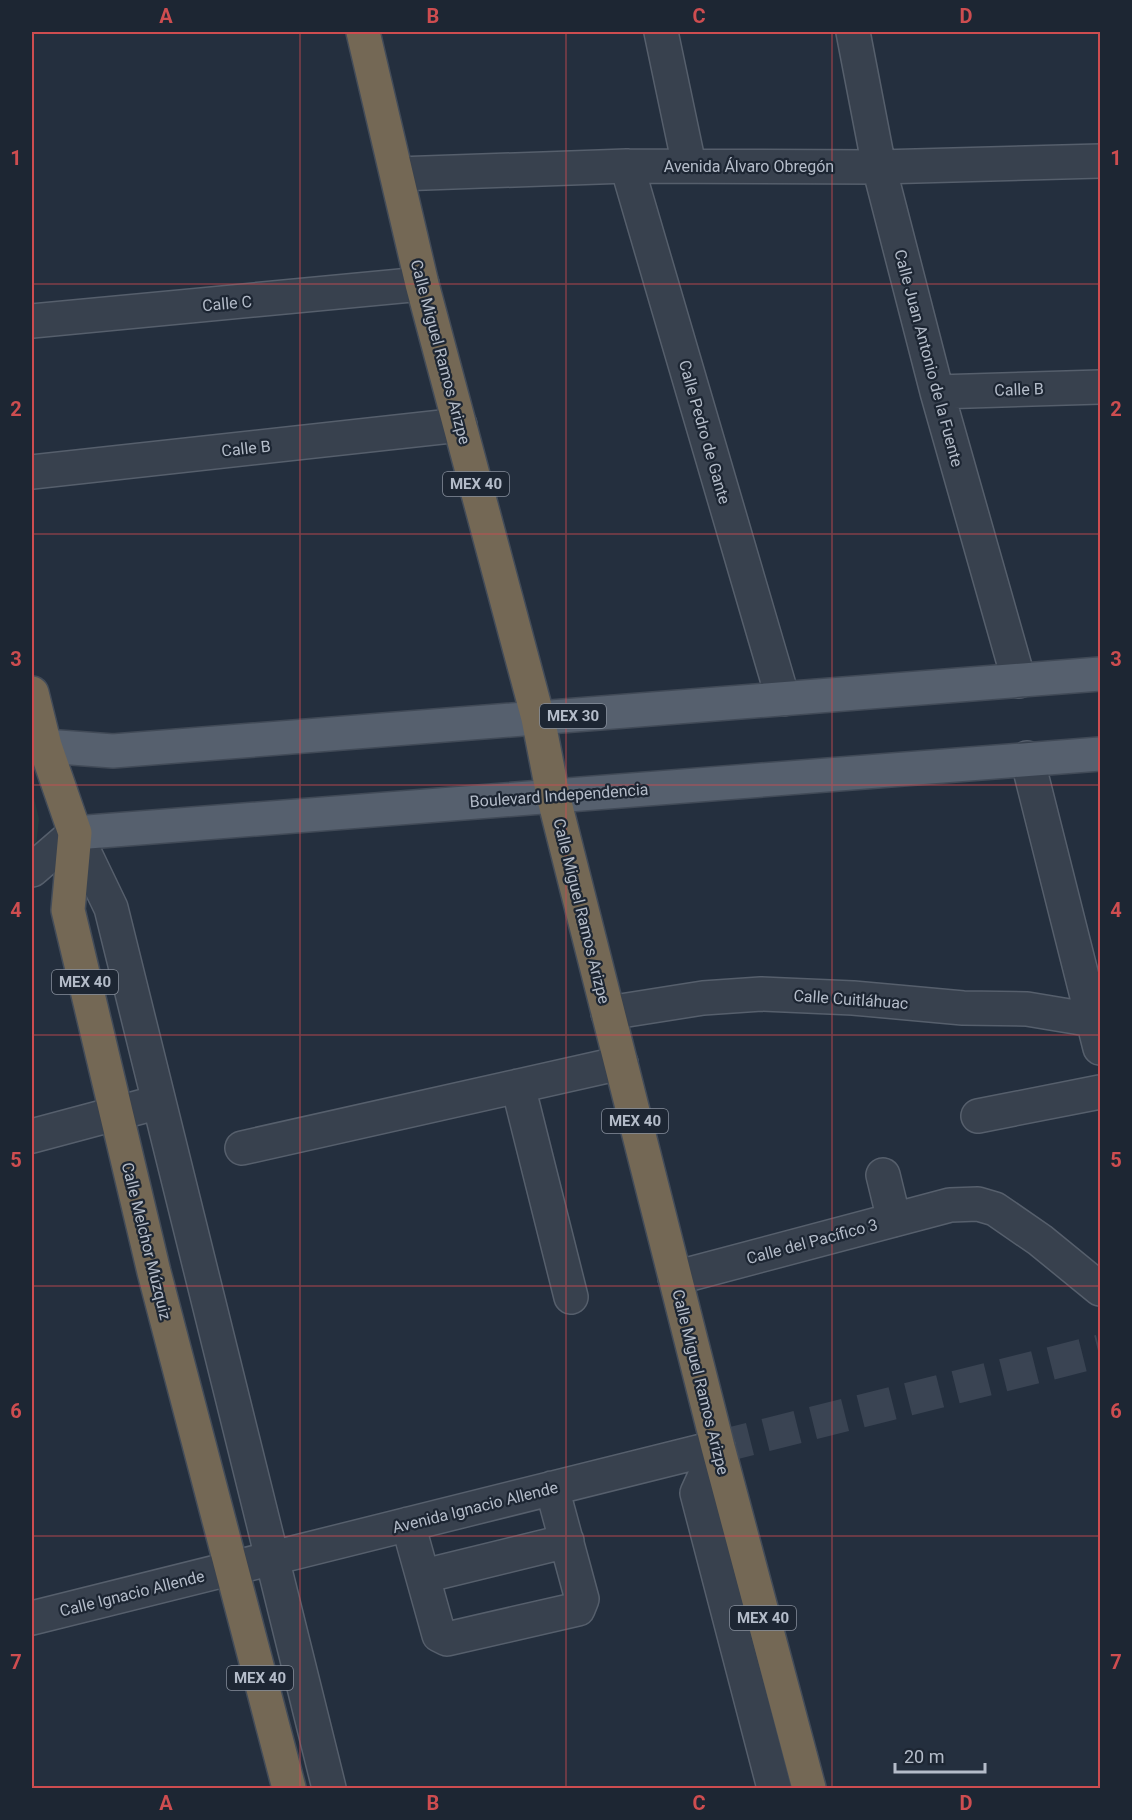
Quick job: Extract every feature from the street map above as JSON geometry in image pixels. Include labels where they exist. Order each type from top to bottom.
[{"type":"highway","name":"Calle Miguel Ramos Arizpe","points":[[363,32],[422,284],[538,718],[553,795],[675,1278],[809,1788]]},
{"type":"highway","name":"Calle Melchor Múzquiz","points":[[32,693],[38,746],[75,833],[68,910],[154,1272],[289,1788]]},
{"type":"main road","name":"MEX 30","points":[[38,746],[113,751],[1101,674]]},
{"type":"main road","name":"Boulevard Independencia","points":[[75,833],[1101,754]]},
{"type":"street","points":[[661,32],[689,165]]},
{"type":"street","name":"Calle Juan Antonio de la Fuente","points":[[853,32],[879,167],[937,392],[1019,681]]},
{"type":"street","name":"Avenida Álvaro Obregón","points":[[397,174],[627,166],[879,167],[1101,161]]},
{"type":"street","name":"Calle Pedro de Gante","points":[[627,166],[783,699]]},
{"type":"street","name":"Calle C","points":[[32,321],[422,284]]},
{"type":"street","name":"Calle B","points":[[937,392],[1101,387]]},
{"type":"street","name":"Calle B","points":[[32,472],[460,425]]},
{"type":"street","points":[[1028,758],[1097,1034]]},
{"type":"street","points":[[32,870],[75,833],[111,908],[329,1788]]},
{"type":"street","name":"Calle Cuitláhuac","points":[[608,1013],[703,998],[761,994],[853,998],[963,1008],[1028,1009],[1097,1034]]},
{"type":"street","points":[[243,1148],[621,1063]]},
{"type":"street","points":[[518,1086],[571,1297]]},
{"type":"street","points":[[978,1116],[1101,1092]]},
{"type":"street","points":[[32,1136],[159,1102]]},
{"type":"street","points":[[883,1175],[894,1220]]},
{"type":"street","name":"Calle del Pacífico 3","points":[[675,1278],[950,1205],[978,1204],[995,1209],[1040,1240],[1101,1289]]},
{"type":"street","points":[[718,1447],[697,1493],[774,1788]]},
{"type":"street","name":"Avenida Ignacio Allende","points":[[232,1568],[718,1447]]},
{"type":"street","points":[[408,1524],[439,1635],[447,1639],[578,1609],[582,1599],[552,1488]]},
{"type":"street","points":[[424,1575],[567,1541]]},
{"type":"street","name":"Calle Ignacio Allende","points":[[32,1618],[232,1568]]},
{"type":"green space","points":[[32,789],[39,819],[35,856],[32,858]]},
{"type":"tunnel","points":[[718,1447],[1100,1351]]}]
